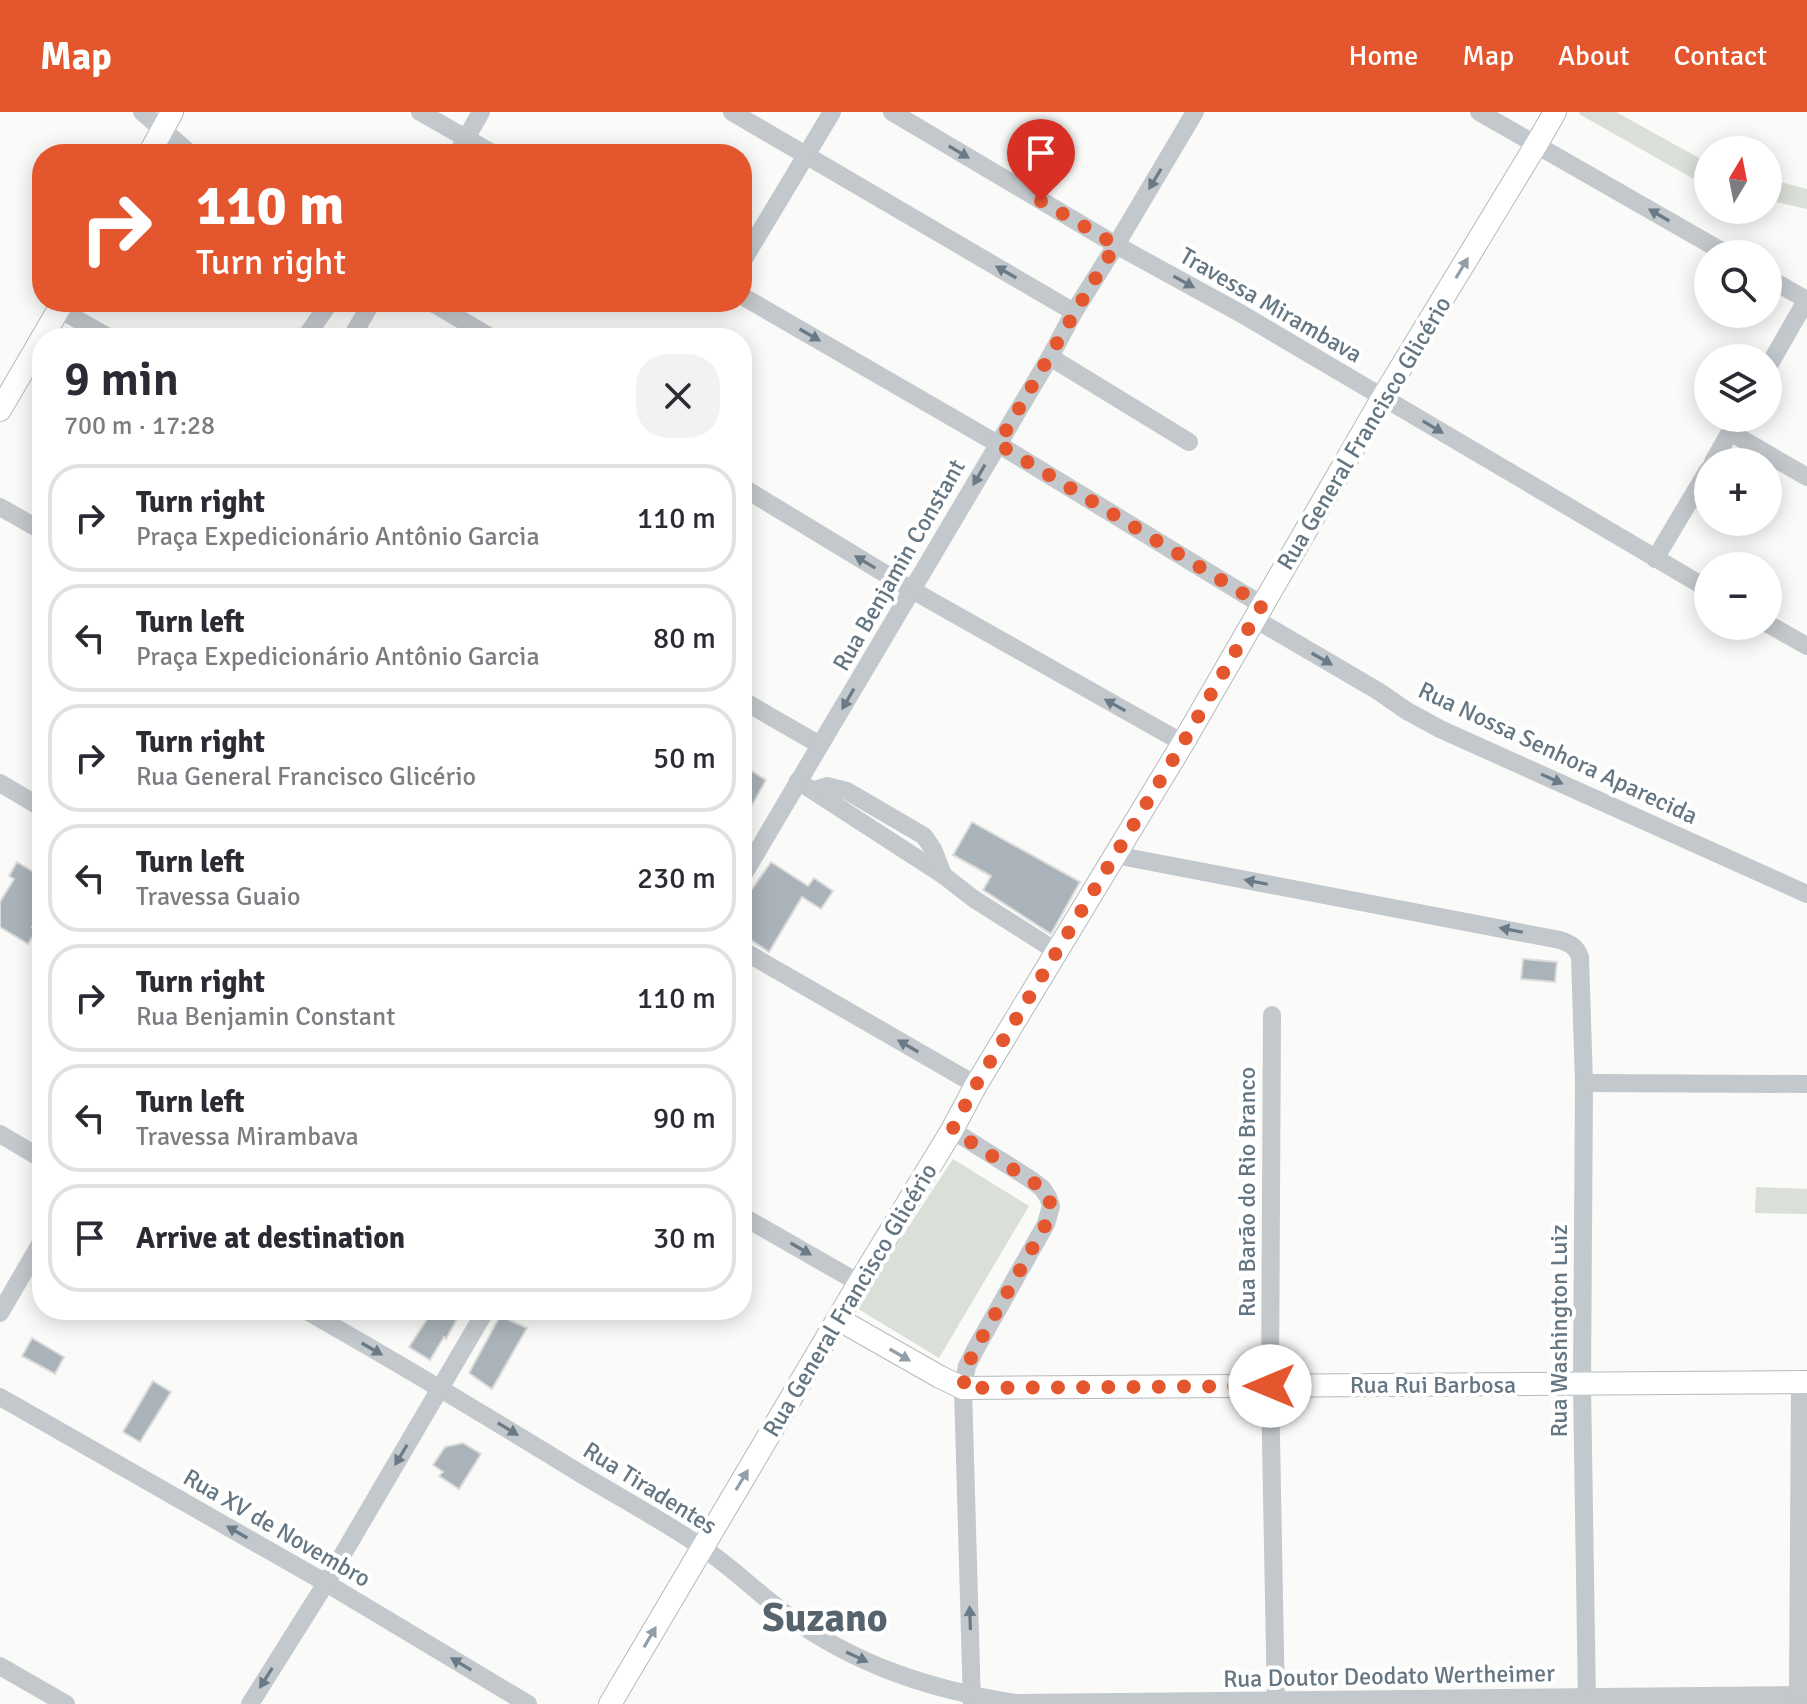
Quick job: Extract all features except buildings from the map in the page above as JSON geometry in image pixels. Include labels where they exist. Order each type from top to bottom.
[{"type":"main road","name":"Rua General Francisco Glicério","points":[[610,1704],[976,1085],[1183,743],[1383,397],[1555,112]]},
{"type":"main road","points":[[154,144],[167,120]]},
{"type":"main road","points":[[3,398],[32,353]]},
{"type":"main road","points":[[838,1319],[963,1388]]},
{"type":"main road","name":"Rua Rui Barbosa","points":[[963,1388],[1804,1382]]},
{"type":"street","points":[[142,112],[167,120],[184,144]]},
{"type":"street","points":[[420,112],[460,144]]},
{"type":"street","points":[[463,144],[481,112]]},
{"type":"street","points":[[732,112],[1074,312]]},
{"type":"street","points":[[752,245],[832,112]]},
{"type":"street","name":"Travessa Mirambava","points":[[892,112],[1694,581]]},
{"type":"street","name":"Rua Benjamin Constant","points":[[752,863],[806,786],[820,745],[1195,112]]},
{"type":"street","points":[[1479,112],[1702,240]]},
{"type":"street","points":[[1781,344],[1807,300],[1782,286]]},
{"type":"street","name":"Rua Nossa Senhora Aparecida","points":[[752,302],[998,444],[1407,711],[1440,729],[1807,894]]},
{"type":"street","points":[[71,312],[95,328]]},
{"type":"street","points":[[448,312],[475,328]]},
{"type":"street","points":[[1050,357],[1189,442]]},
{"type":"street","points":[[1744,432],[1807,477]]},
{"type":"street","points":[[752,493],[912,590],[1183,743]]},
{"type":"street","points":[[1655,559],[1694,494]]},
{"type":"street","points":[[0,507],[32,525]]},
{"type":"street","points":[[1782,632],[1807,646]]},
{"type":"street","points":[[752,706],[820,745]]},
{"type":"street","points":[[0,783],[32,802]]},
{"type":"street","points":[[806,786],[827,786],[847,791],[924,836],[943,875],[974,899],[1056,951]]},
{"type":"street","name":"Rua Washington Luiz","points":[[1115,855],[1560,940],[1577,949],[1580,957],[1584,1083],[1582,1384],[1587,1701]]},
{"type":"street","points":[[752,956],[976,1085]]},
{"type":"street","name":"Rua Barão do Rio Branco","points":[[1272,1015],[1270,1386],[1276,1703]]},
{"type":"street","points":[[1584,1083],[1807,1084]]},
{"type":"street","points":[[952,1130],[1042,1188],[1051,1206],[1046,1224],[967,1366],[963,1388],[972,1700]]},
{"type":"street","points":[[0,1134],[32,1153]]},
{"type":"street","points":[[752,1222],[859,1283]]},
{"type":"street","points":[[0,1313],[32,1258]]},
{"type":"street","name":"Rua Tiradentes","points":[[322,1320],[441,1388],[702,1547],[787,1615],[824,1640],[915,1681],[972,1700]]},
{"type":"street","points":[[250,1704],[326,1583],[480,1320]]},
{"type":"street","points":[[1802,1695],[1804,1382]]},
{"type":"street","name":"Rua XV de Novembro","points":[[0,1397],[326,1583],[528,1704]]},
{"type":"street","points":[[0,1666],[66,1704]]},
{"type":"street","name":"Rua Doutor Deodato Wertheimer","points":[[972,1700],[1015,1703],[1276,1703],[1776,1700],[1802,1695]]},
{"type":"shaded area","points":[[1616,112],[1694,155],[1694,179],[1579,114]]},
{"type":"shaded area","points":[[1782,183],[1807,189],[1807,209],[1782,203]]},
{"type":"shaded area","points":[[953,1159],[1029,1206],[939,1358],[860,1310],[857,1305]]},
{"type":"shaded area","points":[[1756,1187],[1807,1189],[1807,1214],[1755,1213]]},
{"type":"district","name":"Suzano","points":[[825,1618]]},
{"type":"route","points":[[1041,201],[1116,245],[998,444],[1262,605],[952,1130],[1042,1188],[1051,1206],[1046,1224],[967,1366],[963,1388],[1270,1386]]}]
